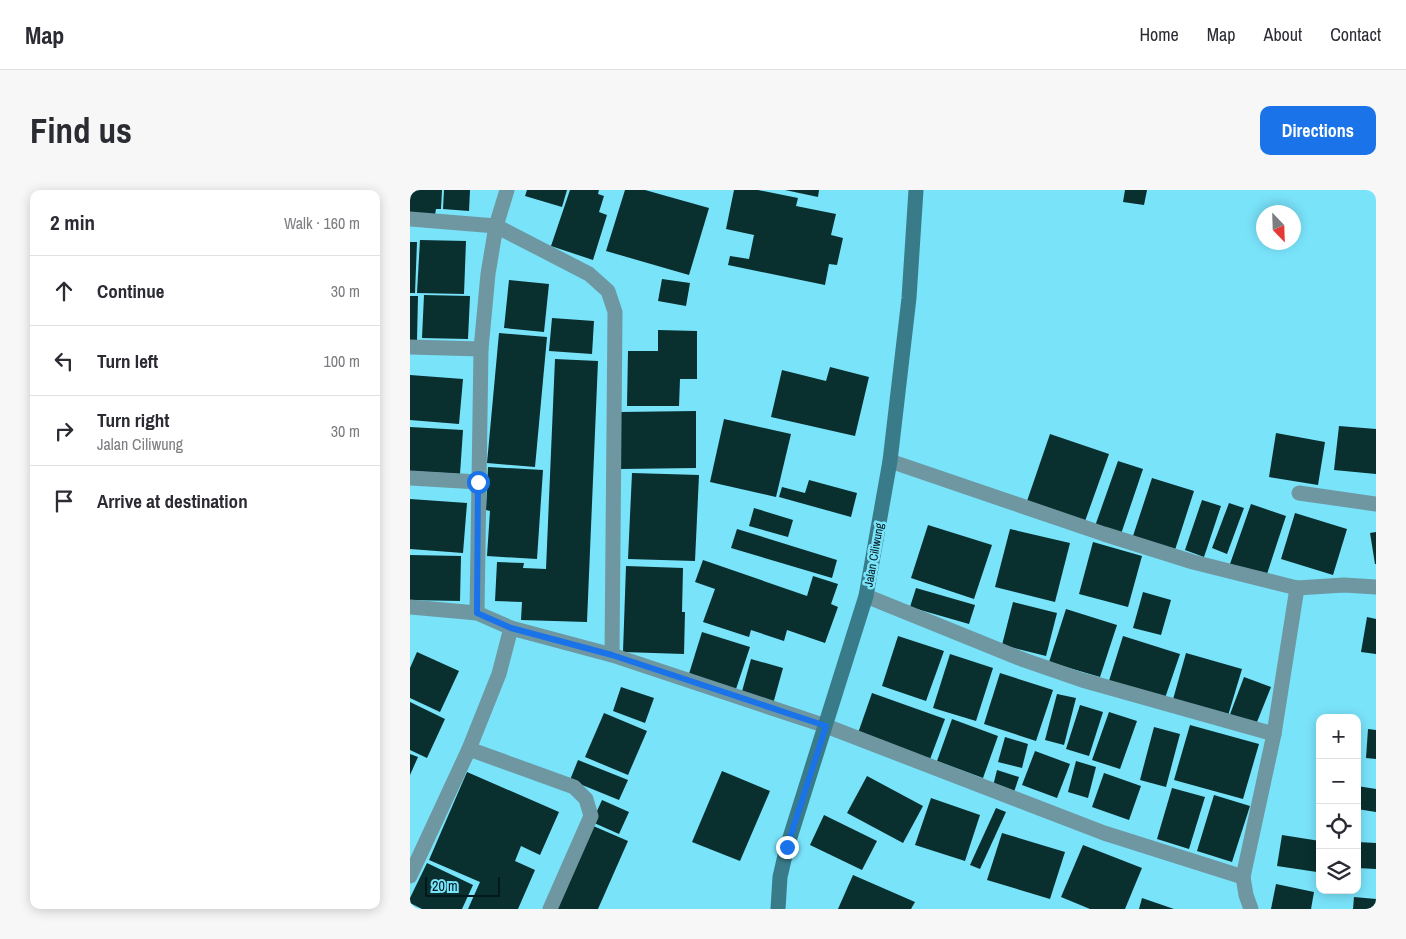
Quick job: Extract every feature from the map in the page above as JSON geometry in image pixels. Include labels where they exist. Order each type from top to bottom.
[{"type":"street","points":[[477,613],[482,349],[488,274],[496,226],[507,190]]},
{"type":"street","name":"Jalan Ciliwung","points":[[778,909],[780,877],[787,847],[866,596],[890,461],[908,298],[916,190]]},
{"type":"street","points":[[410,219],[496,226],[589,274],[608,291],[615,312],[612,655]]},
{"type":"street","points":[[410,347],[482,349]]},
{"type":"street","points":[[890,461],[1104,534],[1193,562],[1297,588],[1344,585],[1376,587]]},
{"type":"street","points":[[410,478],[478,482]]},
{"type":"street","points":[[1298,493],[1376,504]]},
{"type":"street","points":[[1251,909],[1243,878],[1274,734],[1297,588]]},
{"type":"street","points":[[866,596],[1024,660],[1082,680],[1274,734]]},
{"type":"street","points":[[410,607],[477,613],[511,628],[612,655],[826,726],[1104,833],[1243,878]]},
{"type":"street","points":[[410,876],[469,749],[499,674],[511,628]]},
{"type":"street","points":[[469,749],[574,787],[586,799],[591,816],[550,909]]},
{"type":"building","points":[[410,190],[442,190],[441,209],[436,209],[435,215],[410,214]]},
{"type":"building","points":[[444,190],[470,190],[469,211],[443,209]]},
{"type":"building","points":[[527,190],[567,190],[562,207],[525,196]]},
{"type":"building","points":[[570,190],[599,190],[598,194],[604,196],[599,212],[607,215],[593,260],[551,246]]},
{"type":"building","points":[[625,190],[645,190],[709,208],[689,275],[606,251]]},
{"type":"building","points":[[734,190],[758,190],[798,198],[796,206],[836,214],[831,235],[843,238],[837,265],[829,264],[825,285],[728,265],[730,256],[749,259],[754,235],[726,229]]},
{"type":"building","points":[[785,190],[819,190],[818,197]]},
{"type":"building","points":[[1125,190],[1147,190],[1144,205],[1123,202]]},
{"type":"building","points":[[420,240],[466,241],[464,294],[417,293]]},
{"type":"building","points":[[410,242],[417,242],[415,293],[410,293]]},
{"type":"building","points":[[662,279],[690,283],[686,306],[658,301]]},
{"type":"building","points":[[509,280],[549,284],[544,332],[504,328]]},
{"type":"building","points":[[424,295],[470,296],[468,339],[422,338]]},
{"type":"building","points":[[410,296],[418,296],[417,341],[410,340]]},
{"type":"building","points":[[552,318],[594,321],[592,354],[549,351]]},
{"type":"building","points":[[658,330],[697,331],[697,379],[680,379],[679,406],[627,406],[628,351],[658,351]]},
{"type":"building","points":[[499,333],[547,337],[535,467],[487,463]]},
{"type":"building","points":[[555,359],[598,361],[587,622],[521,620],[522,602],[495,601],[497,562],[524,563],[523,568],[546,569]]},
{"type":"building","points":[[830,367],[869,377],[855,436],[771,417],[782,370],[826,381]]},
{"type":"building","points":[[410,375],[463,379],[459,424],[410,420]]},
{"type":"building","points":[[696,411],[696,468],[621,469],[620,412]]},
{"type":"building","points":[[724,419],[791,434],[776,497],[710,482]]},
{"type":"building","points":[[1339,426],[1376,429],[1376,474],[1334,470]]},
{"type":"building","points":[[410,427],[463,430],[460,474],[410,471]]},
{"type":"building","points":[[1276,433],[1325,442],[1318,485],[1269,477]]},
{"type":"building","points":[[1050,434],[1109,454],[1084,524],[1026,504]]},
{"type":"building","points":[[1118,461],[1143,469],[1120,537],[1094,529]]},
{"type":"building","points":[[488,467],[543,470],[537,559],[487,556],[490,511],[486,510]]},
{"type":"building","points":[[632,473],[699,475],[695,561],[628,559]]},
{"type":"building","points":[[1152,478],[1194,491],[1174,553],[1132,539]]},
{"type":"building","points":[[809,480],[857,493],[851,517],[779,497],[782,487],[805,493]]},
{"type":"building","points":[[410,499],[467,503],[463,553],[410,549]]},
{"type":"building","points":[[1202,500],[1221,506],[1204,557],[1185,550]]},
{"type":"building","points":[[1229,503],[1244,508],[1227,554],[1212,548]]},
{"type":"building","points":[[1251,504],[1286,516],[1266,577],[1230,564]]},
{"type":"building","points":[[754,508],[793,520],[788,537],[749,526]]},
{"type":"building","points":[[1295,513],[1347,529],[1333,575],[1281,559]]},
{"type":"building","points":[[928,525],[992,545],[974,599],[911,578]]},
{"type":"building","points":[[737,529],[837,560],[832,578],[731,548]]},
{"type":"building","points":[[1010,529],[1070,543],[1055,602],[995,587]]},
{"type":"building","points":[[1376,532],[1376,564],[1375,564],[1370,533]]},
{"type":"building","points":[[1093,542],[1142,556],[1128,607],[1079,594]]},
{"type":"building","points":[[410,555],[461,556],[460,601],[410,600]]},
{"type":"building","points":[[703,560],[807,596],[813,576],[838,584],[831,604],[838,607],[825,643],[787,630],[784,641],[751,630],[749,637],[703,622],[715,589],[695,582]]},
{"type":"building","points":[[626,566],[683,568],[682,612],[685,612],[684,654],[623,652]]},
{"type":"building","points":[[916,588],[975,605],[969,624],[910,607]]},
{"type":"building","points":[[1143,592],[1171,600],[1161,635],[1133,628]]},
{"type":"building","points":[[1013,602],[1057,613],[1046,656],[1002,645]]},
{"type":"building","points":[[1066,609],[1117,625],[1100,677],[1049,662]]},
{"type":"building","points":[[1367,617],[1376,619],[1376,654],[1361,652]]},
{"type":"building","points":[[702,632],[750,647],[735,692],[688,677]]},
{"type":"building","points":[[898,636],[944,651],[926,701],[882,686]]},
{"type":"building","points":[[1123,636],[1180,654],[1164,701],[1108,684]]},
{"type":"building","points":[[417,652],[459,671],[440,712],[410,698],[410,668]]},
{"type":"building","points":[[1186,653],[1242,669],[1227,719],[1172,703]]},
{"type":"building","points":[[950,654],[993,668],[976,721],[933,708]]},
{"type":"building","points":[[751,659],[783,668],[773,704],[741,695]]},
{"type":"building","points":[[1000,673],[1053,690],[1036,741],[984,724]]},
{"type":"building","points":[[1244,677],[1271,687],[1255,727],[1229,717]]},
{"type":"building","points":[[621,687],[654,698],[645,723],[613,711]]},
{"type":"building","points":[[872,693],[945,719],[929,762],[857,736]]},
{"type":"building","points":[[1057,694],[1076,698],[1064,745],[1045,740]]},
{"type":"building","points":[[410,702],[445,719],[427,758],[410,750]]},
{"type":"building","points":[[1080,705],[1103,712],[1089,756],[1066,749]]},
{"type":"building","points":[[1109,712],[1137,721],[1120,769],[1092,760]]},
{"type":"building","points":[[604,713],[647,731],[628,775],[585,757]]},
{"type":"building","points":[[952,719],[998,736],[983,778],[937,761]]},
{"type":"building","points":[[1190,725],[1259,744],[1243,799],[1174,780]]},
{"type":"building","points":[[1154,727],[1180,734],[1166,787],[1140,780]]},
{"type":"building","points":[[1368,729],[1376,730],[1376,759],[1366,758]]},
{"type":"building","points":[[1005,737],[1028,744],[1022,768],[998,762]]},
{"type":"building","points":[[1035,751],[1070,764],[1057,798],[1022,785]]},
{"type":"building","points":[[410,754],[418,757],[410,775]]},
{"type":"building","points":[[578,760],[628,780],[619,800],[570,780]]},
{"type":"building","points":[[1076,761],[1096,767],[1088,798],[1068,792]]},
{"type":"building","points":[[997,770],[1019,777],[1014,792],[993,786]]},
{"type":"building","points":[[722,771],[770,791],[740,861],[692,842]]},
{"type":"building","points":[[467,772],[559,812],[540,855],[521,846],[515,861],[535,870],[518,909],[468,909],[480,882],[429,860]]},
{"type":"building","points":[[1104,773],[1141,786],[1129,820],[1092,807]]},
{"type":"building","points":[[867,776],[923,806],[903,843],[847,813]]},
{"type":"building","points":[[1361,787],[1376,789],[1376,812],[1361,810]]},
{"type":"building","points":[[1172,788],[1205,797],[1189,849],[1157,839]]},
{"type":"building","points":[[1214,795],[1250,806],[1232,862],[1197,851]]},
{"type":"building","points":[[931,798],[980,815],[965,861],[915,845]]},
{"type":"building","points":[[602,800],[629,812],[619,834],[592,822]]},
{"type":"building","points":[[996,808],[1006,812],[980,869],[970,865]]},
{"type":"building","points":[[824,815],[877,841],[862,870],[810,845]]},
{"type":"building","points":[[591,825],[628,841],[598,909],[554,909]]},
{"type":"building","points":[[1002,833],[1065,852],[1050,899],[987,880]]},
{"type":"building","points":[[1282,835],[1316,840],[1316,872],[1277,866]]},
{"type":"building","points":[[1361,842],[1376,843],[1376,869],[1361,868]]},
{"type":"building","points":[[1083,845],[1142,868],[1125,909],[1090,909],[1061,897]]},
{"type":"building","points":[[427,863],[473,885],[462,909],[422,909],[410,903],[410,898]]},
{"type":"building","points":[[853,875],[915,902],[911,909],[838,909]]},
{"type":"building","points":[[1276,884],[1314,892],[1311,909],[1271,909]]},
{"type":"building","points":[[1354,897],[1376,899],[1376,909],[1353,909]]},
{"type":"building","points":[[1142,898],[1174,909],[1139,909]]},
{"type":"route","points":[[478,482],[477,613],[511,628],[612,655],[826,726],[787,847]]}]
